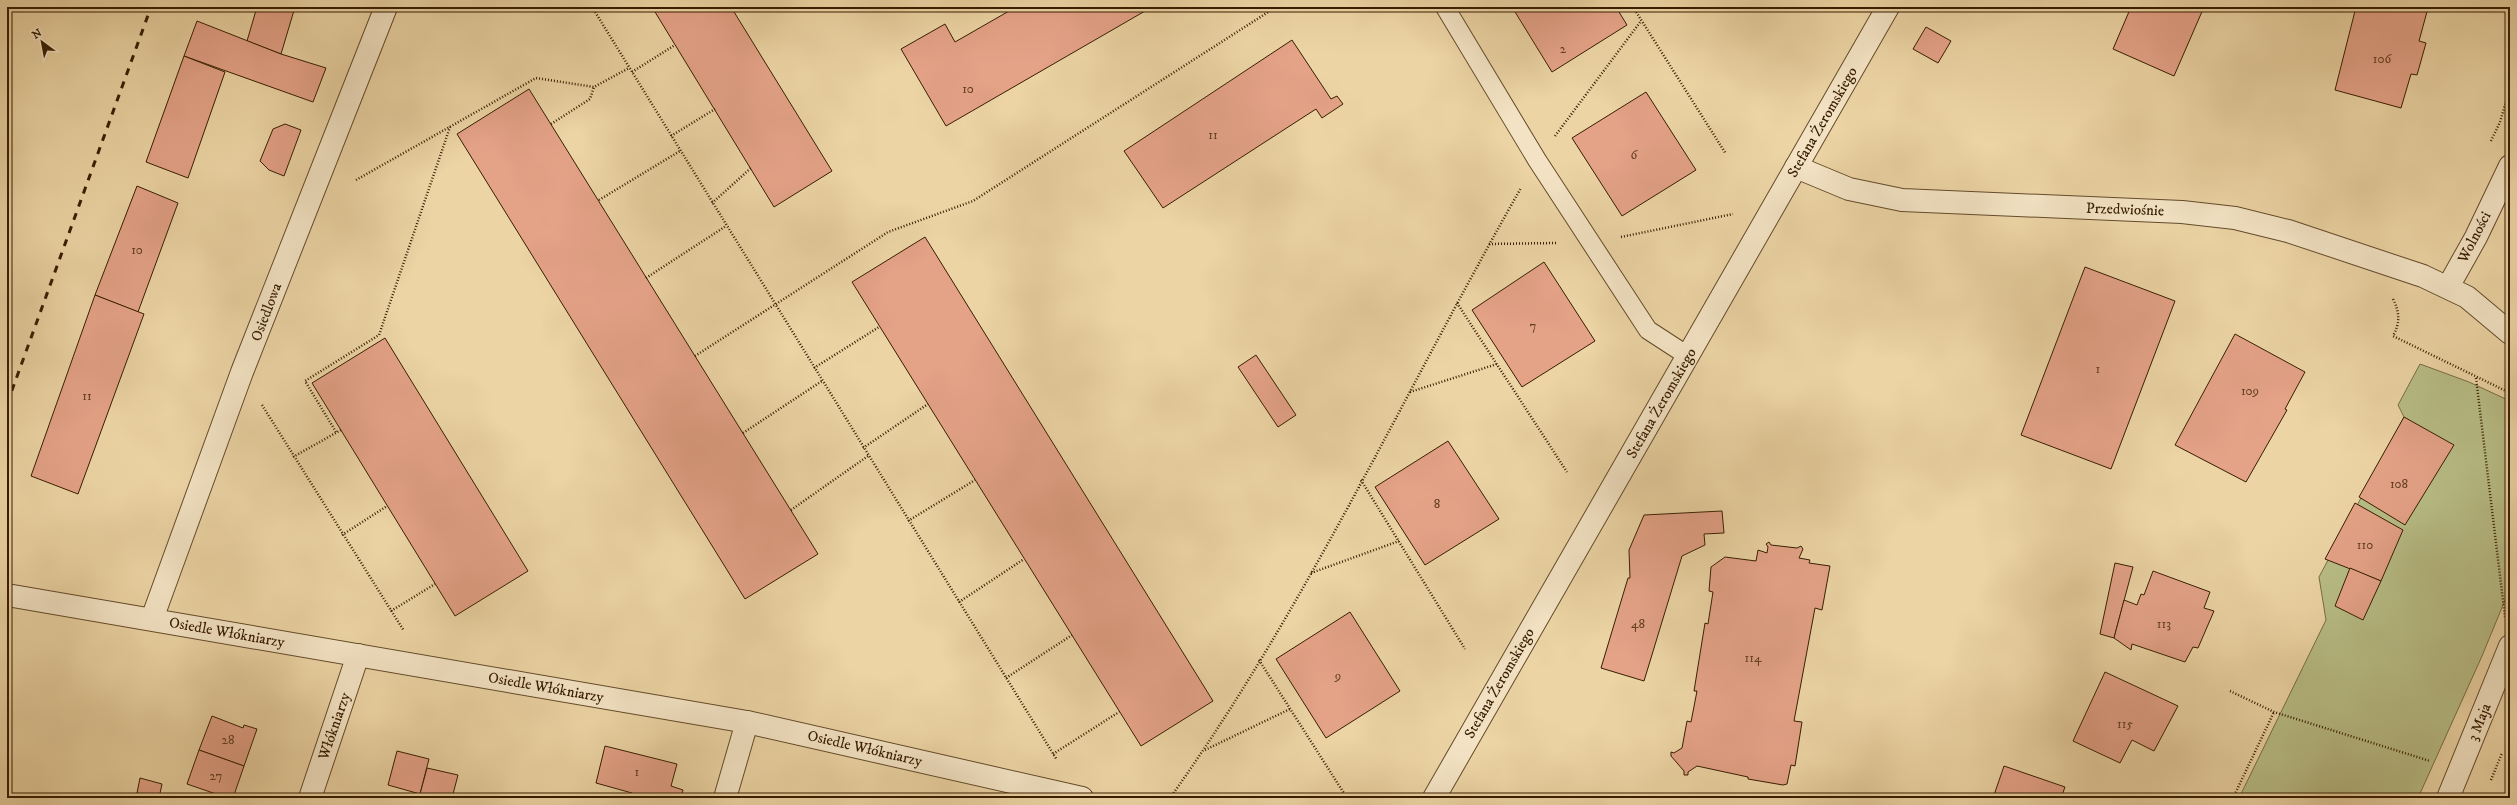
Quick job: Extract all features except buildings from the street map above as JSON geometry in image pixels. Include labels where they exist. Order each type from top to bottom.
[{"type":"street","name":"Osiedlowa","points":[[152,619],[242,372],[386,7]]},
{"type":"street","name":"Stefana Żeromskiego","points":[[1434,798],[1888,7]]},
{"type":"street","name":"Wolności","points":[[2448,287],[2476,237],[2510,166]]},
{"type":"street","name":"Przedwiośnie","points":[[1796,167],[1849,189],[1902,200],[2182,212],[2228,217],[2288,231],[2397,267],[2448,287],[2467,297],[2510,333]]},
{"type":"street","name":"Osiedle Włókniarzy","points":[[7,595],[747,722],[1082,798]]},
{"type":"street","name":"3 Maja","points":[[2448,798],[2509,647]]},
{"type":"street","name":"Włókniarzy","points":[[310,798],[358,655]]},
{"type":"street","points":[[725,798],[747,722]]},
{"type":"lane","points":[[1445,7],[1537,160],[1648,330],[1688,356]]},
{"type":"path","points":[[597,7],[592,8],[1061,767]]},
{"type":"path","points":[[695,356],[888,232],[974,201],[1276,7]]},
{"type":"path","points":[[1633,7],[1726,154]]},
{"type":"path","points":[[1170,798],[1204,750],[1311,573],[1489,244],[1537,160],[1640,20]]},
{"type":"path","points":[[632,72],[674,44]]},
{"type":"path","points":[[356,180],[536,78],[594,87],[630,68]]},
{"type":"path","points":[[551,124],[590,99],[594,87]]},
{"type":"path","points":[[2491,142],[2500,122],[2510,88]]},
{"type":"path","points":[[671,136],[714,109]]},
{"type":"path","points":[[336,432],[305,381],[379,335],[450,127]]},
{"type":"path","points":[[599,200],[680,151]]},
{"type":"path","points":[[712,203],[751,168]]},
{"type":"path","points":[[1489,244],[1591,242],[1726,214],[1738,214],[1762,228]]},
{"type":"path","points":[[646,278],[726,226]]},
{"type":"path","points":[[2397,267],[2389,291],[2399,316],[2398,326],[2393,336],[2476,378],[2510,393]]},
{"type":"path","points":[[1457,303],[1567,472]]},
{"type":"path","points":[[814,368],[879,327]]},
{"type":"path","points":[[1409,392],[1497,364]]},
{"type":"path","points":[[242,372],[293,457],[408,637],[418,666]]},
{"type":"path","points":[[2476,378],[2509,647]]},
{"type":"path","points":[[743,433],[822,381]]},
{"type":"path","points":[[863,448],[928,404]]},
{"type":"path","points":[[293,457],[341,430]]},
{"type":"path","points":[[790,510],[868,456]]},
{"type":"path","points":[[908,521],[975,480]]},
{"type":"path","points":[[1361,480],[1465,649]]},
{"type":"path","points":[[342,535],[387,506]]},
{"type":"path","points":[[1311,573],[1399,541]]},
{"type":"path","points":[[959,602],[1024,559]]},
{"type":"path","points":[[391,611],[435,584]]},
{"type":"path","points":[[1006,678],[1072,635]]},
{"type":"path","points":[[1259,660],[1347,798]]},
{"type":"path","points":[[2230,691],[2274,712],[2459,770]]},
{"type":"path","points":[[1204,750],[1290,709]]},
{"type":"path","points":[[1053,754],[1119,712]]},
{"type":"path","points":[[2233,798],[2274,712]]},
{"type":"green space","points":[[2420,364],[2469,382],[2510,401],[2510,588],[2482,656],[2418,798],[2239,798],[2326,620],[2319,577],[2404,417],[2398,405]]},
{"type":"railway","points":[[7,404],[151,7]]}]
